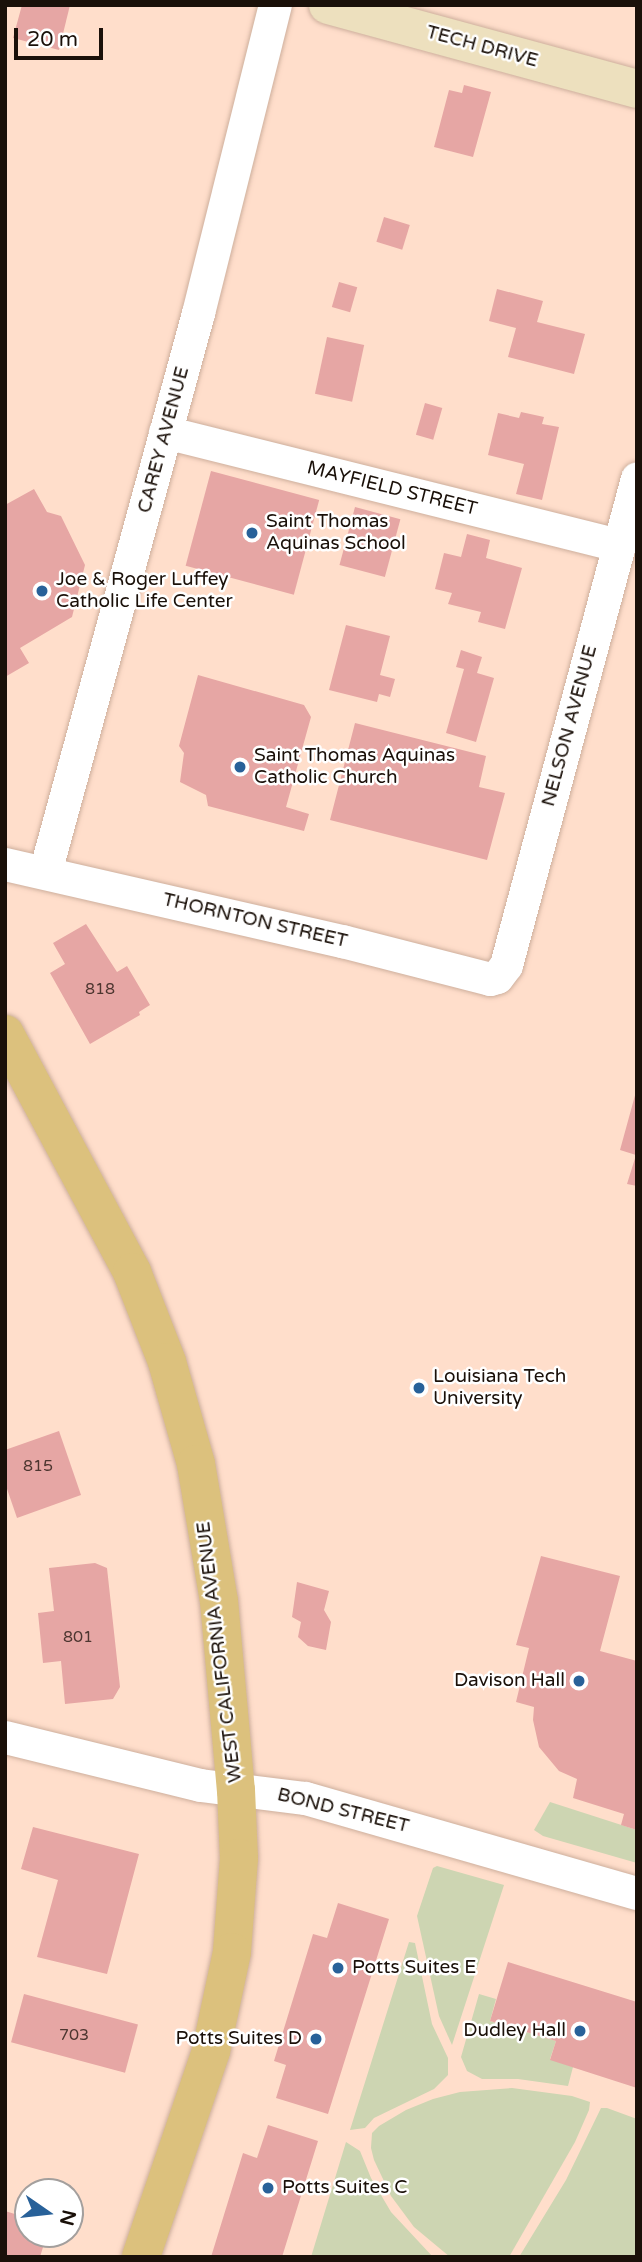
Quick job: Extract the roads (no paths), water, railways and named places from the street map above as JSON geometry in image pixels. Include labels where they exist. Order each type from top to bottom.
[{"type":"main road","name":"TECH DRIVE","points":[[328,5],[637,89]]},
{"type":"main road","name":"WEST CALIFORNIA AVENUE","points":[[5,1034],[132,1272],[167,1362],[197,1464],[212,1556],[236,1790],[239,1857],[232,1952],[211,2051],[141,2257]]},
{"type":"street","name":"CAREY AVENUE","points":[[45,872],[165,432],[275,5]]},
{"type":"street","name":"MAYFIELD STREET","points":[[165,432],[619,545]]},
{"type":"street","name":"NELSON AVENUE","points":[[502,973],[637,478]]},
{"type":"street","name":"THORNTON STREET","points":[[5,864],[490,979],[502,973]]},
{"type":"street","name":"BOND STREET","points":[[5,1737],[187,1782],[281,1794],[343,1808],[637,1894]]},
{"type":"place","name":"Saint Thomas Aquinas School","points":[[252,533]]},
{"type":"place","name":"Joe & Roger Luffey Catholic Life Center","points":[[42,591]]},
{"type":"place","name":"Saint Thomas Aquinas Catholic Church","points":[[240,767]]},
{"type":"place","name":"Louisiana Tech University","points":[[419,1388]]},
{"type":"place","name":"Davison Hall","points":[[579,1681]]},
{"type":"place","name":"Potts Suites E","points":[[338,1968]]},
{"type":"place","name":"Dudley Hall","points":[[580,2031]]},
{"type":"place","name":"Potts Suites D","points":[[316,2039]]},
{"type":"place","name":"Potts Suites C","points":[[268,2188]]}]
